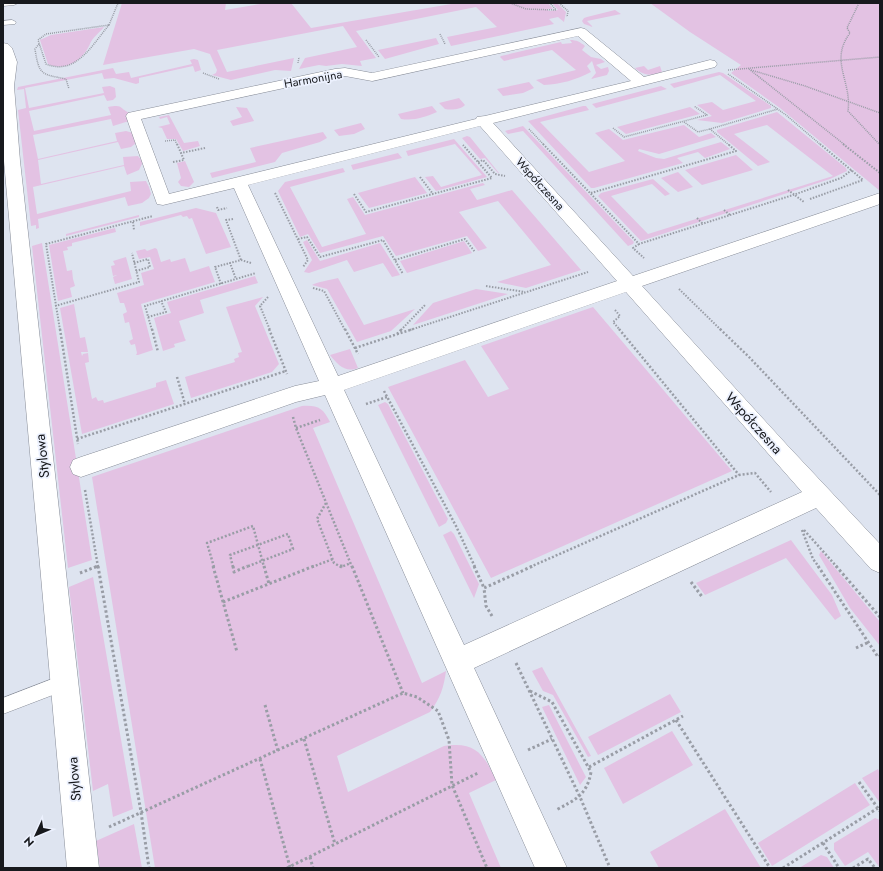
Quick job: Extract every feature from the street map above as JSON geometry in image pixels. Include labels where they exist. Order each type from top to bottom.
[{"type":"street","name":"Harmonijna","points":[[239,182],[163,200],[133,116],[335,73],[345,72],[372,77],[581,32],[641,82]]},
{"type":"street","name":"Stylowa","points":[[3,47],[7,51],[10,62],[7,86],[12,161],[83,868]]},
{"type":"street","points":[[551,868],[239,182],[710,64]]},
{"type":"street","name":"Współczesna","points":[[482,120],[630,283],[818,496],[880,561]]},
{"type":"street","points":[[81,467],[295,394],[331,386],[659,272],[880,198]]},
{"type":"street","points":[[458,662],[818,496]]},
{"type":"lane","points":[[3,4],[14,3]]},
{"type":"lane","points":[[3,23],[12,22]]},
{"type":"lane","points":[[3,706],[65,682]]},
{"type":"path","points":[[109,25],[46,34],[38,40],[46,64],[56,68],[78,62],[109,25],[118,3]]},
{"type":"path","points":[[510,3],[518,8],[556,10],[550,3]]},
{"type":"path","points":[[859,3],[847,28],[850,33],[843,42],[840,62],[850,102],[848,111],[880,145]]},
{"type":"path","points":[[366,40],[382,61]]},
{"type":"path","points":[[32,52],[39,44]]},
{"type":"path","points":[[35,49],[38,68],[46,76],[66,79],[69,89]]},
{"type":"path","points":[[788,190],[803,202],[864,180],[778,109],[723,71],[840,62],[880,57]]},
{"type":"path","points":[[749,69],[805,86],[880,113]]},
{"type":"path","points":[[749,69],[880,173]]},
{"type":"path","points":[[613,128],[624,137],[707,115],[694,106]]},
{"type":"path","points":[[684,122],[698,132],[778,109]]},
{"type":"path","points":[[524,124],[639,244]]},
{"type":"path","points":[[591,193],[736,151],[710,129]]},
{"type":"path","points":[[162,136],[165,141],[175,140],[184,160],[172,162]]},
{"type":"path","points":[[354,194],[366,212],[492,178],[461,142]]},
{"type":"path","points":[[181,153],[205,148]]},
{"type":"path","points":[[478,162],[483,160],[495,174],[507,177],[501,171]]},
{"type":"path","points":[[852,170],[841,178],[794,195],[639,244],[633,248],[680,290],[749,357],[880,495]]},
{"type":"path","points":[[420,177],[433,194]]},
{"type":"path","points":[[268,194],[275,192],[308,260],[301,271]]},
{"type":"path","points":[[224,204],[216,206],[218,210],[232,207]]},
{"type":"path","points":[[724,210],[730,215]]},
{"type":"path","points":[[150,868],[81,467],[46,244],[159,215]]},
{"type":"path","points":[[237,218],[226,220],[241,260]]},
{"type":"path","points":[[697,218],[703,224]]},
{"type":"path","points":[[133,222],[134,230]]},
{"type":"path","points":[[298,239],[307,237],[320,257],[383,240],[403,274]]},
{"type":"path","points":[[395,260],[465,239],[475,252]]},
{"type":"path","points":[[55,306],[139,282],[132,253]]},
{"type":"path","points":[[134,263],[148,260],[150,266],[136,271]]},
{"type":"path","points":[[221,284],[215,267],[241,260],[246,261]]},
{"type":"path","points":[[230,263],[236,279]]},
{"type":"path","points":[[582,266],[620,316],[613,322],[739,475]]},
{"type":"path","points":[[158,352],[145,306],[259,272]]},
{"type":"path","points":[[355,348],[588,272]]},
{"type":"path","points":[[486,286],[528,292]]},
{"type":"path","points":[[309,287],[324,291],[355,348],[380,383],[456,526],[484,588],[486,606]]},
{"type":"path","points":[[268,291],[270,295],[260,306],[301,409],[293,418],[403,693]]},
{"type":"path","points":[[148,317],[166,312],[161,301]]},
{"type":"path","points":[[397,334],[425,305]]},
{"type":"path","points":[[77,438],[286,371]]},
{"type":"path","points":[[177,377],[185,404]]},
{"type":"path","points":[[484,588],[739,475],[755,473],[787,510]]},
{"type":"path","points":[[326,502],[317,519],[334,563],[341,567],[351,563]]},
{"type":"path","points":[[880,617],[799,524],[813,559],[878,657],[880,656]]},
{"type":"path","points":[[237,652],[207,543],[253,526],[270,584]]},
{"type":"path","points":[[288,534],[293,549],[263,560],[234,572],[230,555],[288,534]]},
{"type":"path","points":[[223,602],[333,560]]},
{"type":"path","points":[[689,578],[703,598]]},
{"type":"path","points":[[856,648],[869,642]]},
{"type":"path","points":[[580,797],[590,783],[591,772],[589,767],[552,702],[530,690],[580,797],[600,849],[610,868]]},
{"type":"path","points":[[102,829],[278,751],[403,693],[417,697],[438,711],[449,740],[452,785],[487,868]]},
{"type":"path","points":[[265,705],[278,751]]},
{"type":"path","points":[[589,767],[683,716]]},
{"type":"path","points":[[676,720],[770,868]]},
{"type":"path","points":[[304,739],[335,844]]},
{"type":"path","points":[[260,759],[289,867],[452,785]]},
{"type":"path","points":[[783,868],[879,810],[859,782]]},
{"type":"path","points":[[823,843],[839,868]]},
{"type":"path","points":[[310,857],[313,868]]},
{"type":"path","points":[[853,868],[868,859],[875,868]]},
{"type":"shaded area","points":[[122,3],[226,3],[225,10],[266,3],[291,3],[311,28],[457,3],[548,3],[553,9],[547,9],[549,11],[558,10],[552,3],[557,3],[566,12],[564,22],[558,17],[549,19],[554,24],[451,46],[447,37],[497,27],[476,7],[356,31],[376,58],[360,61],[362,66],[342,64],[326,66],[319,65],[299,69],[305,58],[357,47],[343,26],[217,50],[227,72],[294,58],[291,71],[275,70],[231,80],[212,75],[216,73],[217,70],[210,54],[194,49],[103,65]]},
{"type":"shaded area","points":[[650,3],[880,3],[880,191],[780,108],[731,73],[741,65],[690,32]]},
{"type":"shaded area","points":[[615,10],[621,14],[587,21],[593,27],[584,24],[582,21],[587,17]]},
{"type":"shaded area","points":[[104,27],[92,40],[83,55],[73,63],[61,66],[48,64],[40,40],[51,35]]},
{"type":"shaded area","points":[[436,38],[439,44],[385,59],[378,50]]},
{"type":"shaded area","points":[[570,40],[580,42],[585,46],[582,50],[591,57],[601,59],[605,62],[596,65],[601,69],[608,67],[609,71],[607,75],[591,79],[596,73],[592,61],[587,66],[591,72],[585,75],[556,84],[544,85],[536,80],[576,70],[552,50],[504,61],[500,57],[561,42],[562,44],[572,43]]},
{"type":"shaded area","points":[[190,60],[198,60],[201,70],[195,72],[193,66],[139,78],[139,83],[136,84],[114,78],[104,79],[102,73],[25,88],[29,108],[104,93],[102,87],[110,86],[115,88],[116,97],[113,100],[107,101],[104,95],[29,111],[34,131],[111,115],[108,107],[113,106],[119,106],[130,113],[129,121],[113,126],[111,119],[33,135],[38,159],[117,141],[115,133],[126,131],[133,133],[136,143],[131,147],[121,149],[118,142],[38,160],[41,184],[124,165],[123,157],[138,156],[143,162],[139,170],[127,175],[124,166],[33,187],[37,214],[131,191],[130,182],[146,181],[151,194],[149,198],[142,203],[128,206],[125,197],[38,219],[39,228],[36,229],[36,225],[31,226],[18,110],[26,108],[24,89],[17,90],[18,87],[113,68],[116,74],[129,72],[131,78],[192,64]]},
{"type":"shaded area","points":[[644,66],[648,70],[660,66],[662,72],[654,74],[641,73],[635,68]]},
{"type":"shaded area","points":[[719,72],[723,73],[771,106],[771,108],[722,123],[697,120],[712,116],[697,105],[712,102],[723,110],[756,101],[720,75],[674,88],[670,84]]},
{"type":"shaded area","points":[[529,82],[534,88],[523,93],[503,96],[497,89]]},
{"type":"shaded area","points":[[661,86],[667,89],[596,108],[592,104]]},
{"type":"shaded area","points":[[459,98],[465,105],[458,109],[445,109],[439,103]]},
{"type":"shaded area","points":[[432,106],[437,112],[419,118],[401,119],[398,114]]},
{"type":"shaded area","points":[[586,106],[589,110],[540,122],[589,172],[625,161],[595,133],[609,129],[623,140],[684,125],[699,137],[711,133],[716,137],[659,154],[639,149],[638,151],[656,158],[664,159],[721,142],[730,149],[705,158],[698,152],[677,158],[683,163],[591,188],[528,121]]},
{"type":"shaded area","points":[[236,107],[247,108],[254,121],[233,126],[230,121],[242,117]]},
{"type":"shaded area","points":[[690,107],[700,114],[626,134],[617,127]]},
{"type":"shaded area","points":[[777,112],[846,168],[847,171],[830,179],[641,241],[598,196],[601,193],[653,179],[670,194],[665,196],[652,184],[611,196],[648,234],[833,176],[767,125],[734,134],[770,162],[758,166],[717,132],[717,130]]},
{"type":"shaded area","points":[[169,115],[184,143],[198,141],[200,146],[183,151],[176,139],[167,139],[162,128],[158,127],[170,124],[167,117],[160,119],[159,117]]},
{"type":"shaded area","points":[[361,123],[365,129],[354,134],[339,136],[334,130]]},
{"type":"shaded area","points":[[523,126],[634,242],[633,244],[628,246],[523,131],[508,134],[505,131]]},
{"type":"shaded area","points":[[323,132],[327,138],[320,142],[282,153],[275,162],[212,178],[210,173],[256,162],[250,148]]},
{"type":"shaded area","points":[[467,136],[470,137],[499,173],[485,158],[480,159],[462,138]]},
{"type":"shaded area","points":[[454,139],[487,177],[436,191],[425,177],[433,176],[441,187],[482,175],[455,144],[408,156],[406,151]]},
{"type":"shaded area","points":[[398,153],[402,158],[353,170],[351,165]]},
{"type":"shaded area","points":[[736,155],[753,170],[702,185],[685,170]]},
{"type":"shaded area","points":[[185,161],[194,182],[189,187],[181,186],[178,182],[181,178],[177,163]]},
{"type":"shaded area","points":[[343,168],[345,172],[290,187],[322,247],[366,234],[347,199],[353,197],[365,215],[483,183],[485,185],[470,189],[477,200],[512,190],[581,270],[526,288],[497,282],[551,265],[498,201],[459,212],[487,248],[478,251],[467,236],[396,256],[383,236],[320,253],[308,234],[300,237],[278,191],[285,182]]},
{"type":"shaded area","points":[[678,172],[693,187],[678,192],[661,178]]},
{"type":"shaded area","points":[[415,177],[427,193],[369,208],[358,193]]},
{"type":"shaded area","points":[[196,208],[216,213],[231,247],[206,254],[192,218],[189,219],[187,216],[183,217],[181,215],[140,226],[140,222]]},
{"type":"shaded area","points":[[139,215],[139,217],[66,236],[66,234]]},
{"type":"shaded area","points":[[115,228],[116,232],[72,243],[72,246],[67,247],[68,250],[63,251],[67,271],[72,270],[75,286],[70,288],[72,297],[58,301],[49,245]]},
{"type":"shaded area","points":[[307,240],[320,261],[380,243],[400,275],[392,277],[383,263],[354,272],[347,260],[309,273],[304,272],[312,260],[303,242]]},
{"type":"shaded area","points":[[464,241],[472,253],[407,273],[400,261]]},
{"type":"shaded area","points":[[42,243],[92,560],[68,568],[32,246]]},
{"type":"shaded area","points":[[155,248],[157,249],[161,262],[170,259],[171,262],[185,258],[190,272],[209,266],[215,282],[141,304],[153,350],[136,355],[135,344],[131,345],[129,341],[133,339],[129,322],[125,323],[123,314],[127,312],[124,303],[120,303],[117,293],[144,285],[141,273],[154,269],[150,257],[139,259],[136,251],[145,249],[147,251]]},
{"type":"shaded area","points":[[126,257],[132,279],[115,284],[113,277],[117,275],[113,276],[111,266],[115,265],[113,261]]},
{"type":"shaded area","points":[[255,276],[258,283],[200,300],[204,313],[179,321],[186,340],[174,344],[175,347],[163,351],[154,318],[171,313],[167,302]]},
{"type":"shaded area","points":[[338,278],[364,325],[415,309],[391,331],[357,342],[327,289],[312,285]]},
{"type":"shaded area","points":[[476,289],[508,294],[413,325],[433,303]]},
{"type":"shaded area","points":[[263,297],[255,306],[279,364],[272,372],[191,398],[185,377],[235,362],[234,359],[239,357],[238,353],[242,352],[226,307]]},
{"type":"shaded area","points":[[74,304],[80,338],[85,337],[88,352],[81,352],[82,356],[83,354],[88,353],[89,362],[85,363],[92,399],[96,397],[98,401],[103,400],[104,403],[156,387],[156,383],[166,380],[174,404],[82,434],[60,308]]},
{"type":"shaded area","points":[[593,307],[732,471],[491,578],[388,387],[465,360],[488,397],[509,389],[481,346]]},
{"type":"shaded area","points":[[350,349],[358,368],[346,369],[339,365],[330,355]]},
{"type":"shaded area","points":[[385,402],[388,404],[448,519],[446,523],[439,527],[378,405]]},
{"type":"shaded area","points":[[302,406],[319,408],[325,413],[330,422],[313,428],[422,683],[446,671],[441,693],[430,712],[337,756],[348,792],[444,746],[455,745],[471,748],[482,756],[496,780],[469,793],[501,868],[155,868],[92,477]]},
{"type":"shaded area","points":[[451,531],[454,534],[479,584],[474,598],[443,535]]},
{"type":"shaded area","points":[[791,540],[832,595],[841,616],[835,620],[786,558],[705,595],[696,583]]},
{"type":"shaded area","points":[[821,551],[880,622],[880,646],[850,608],[819,555]]},
{"type":"shaded area","points":[[93,577],[133,809],[113,817],[108,784],[93,791],[69,587]]},
{"type":"shaded area","points":[[542,667],[591,756],[588,757],[553,695],[543,691],[532,671]]},
{"type":"shaded area","points":[[670,694],[681,712],[598,755],[588,737]]},
{"type":"shaded area","points":[[549,705],[586,777],[580,785],[542,707]]},
{"type":"shaded area","points":[[672,731],[693,765],[623,804],[604,768]]},
{"type":"shaded area","points":[[878,769],[880,773],[880,803],[862,778]]},
{"type":"shaded area","points":[[855,783],[870,805],[772,866],[758,843]]},
{"type":"shaded area","points":[[725,809],[761,868],[659,868],[650,852]]},
{"type":"shaded area","points":[[875,818],[880,820],[880,868],[868,852],[845,866],[834,850],[834,843]]},
{"type":"shaded area","points":[[134,824],[142,868],[100,868],[96,841]]},
{"type":"shaded area","points":[[821,855],[827,857],[834,868],[799,868]]}]
